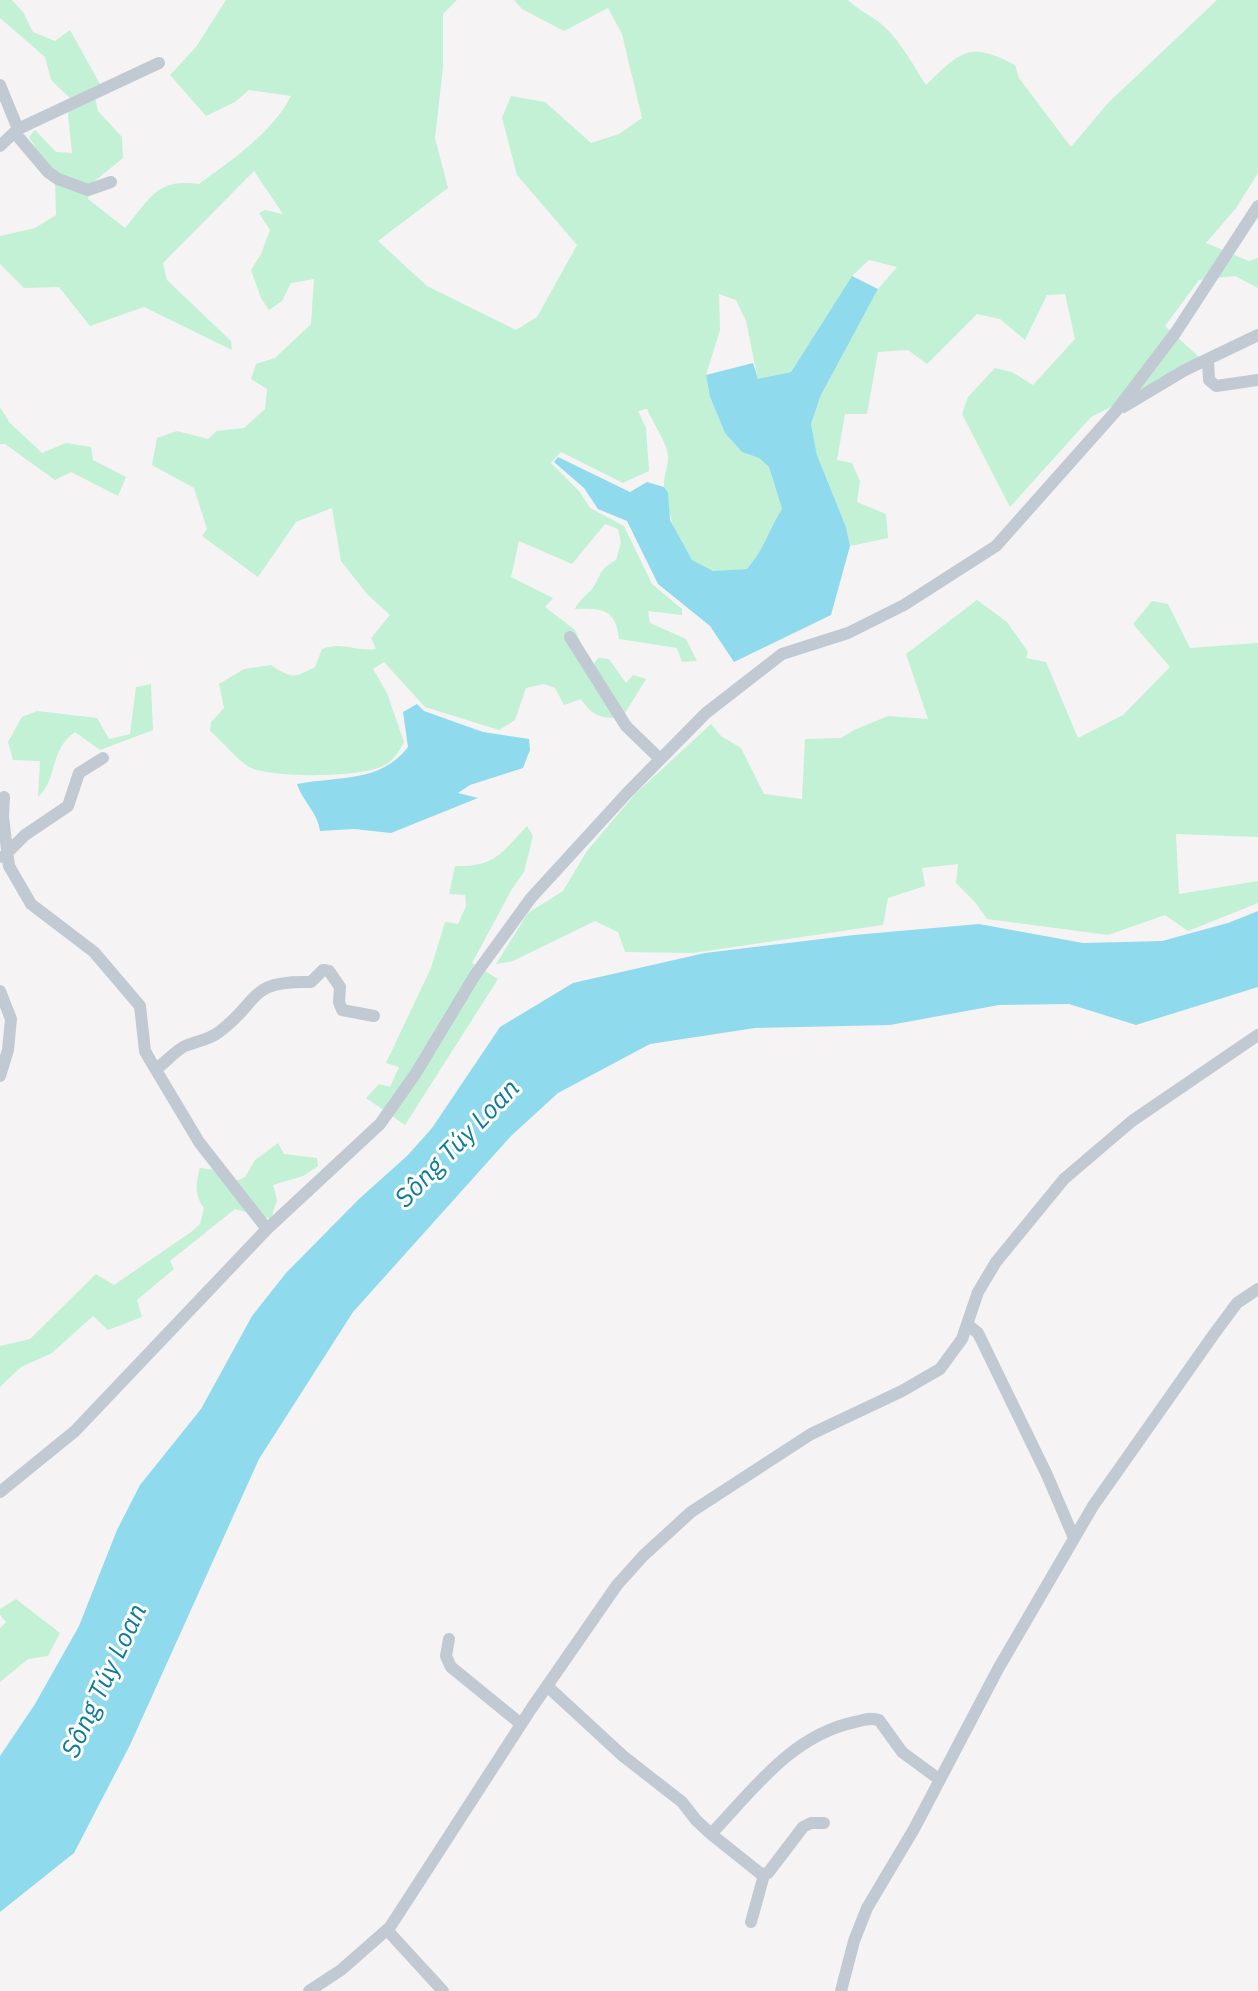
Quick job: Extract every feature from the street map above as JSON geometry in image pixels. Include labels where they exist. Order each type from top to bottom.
[{"type":"street","points":[[0,146],[17,131],[159,63]]},
{"type":"street","points":[[0,85],[17,131],[48,172],[88,190],[111,182]]},
{"type":"street","points":[[0,1492],[75,1431],[267,1229],[389,1114],[475,975],[531,898],[573,850],[706,713],[782,654],[848,633],[904,605],[996,546],[1116,411],[1176,332],[1258,206]]},
{"type":"street","points":[[1116,411],[1185,370],[1258,335]]},
{"type":"street","points":[[1208,360],[1209,380],[1216,386],[1258,380]]},
{"type":"street","points":[[570,637],[626,726],[660,759]]},
{"type":"street","points":[[3,857],[25,835],[68,806],[79,773],[103,758]]},
{"type":"street","points":[[4,797],[3,857],[31,904],[94,952],[140,1006],[145,1051],[199,1142],[267,1229]]},
{"type":"street","points":[[156,1069],[183,1047],[209,1039],[219,1032],[251,997],[263,989],[283,982],[311,982],[323,970],[329,971],[342,991],[339,1002],[342,1010],[374,1016]]},
{"type":"street","points":[[0,991],[11,1019],[8,1050],[0,1076]]},
{"type":"street","points":[[309,1991],[341,1970],[387,1930],[547,1686],[617,1585],[643,1556],[691,1512],[811,1434],[902,1391],[940,1369],[962,1339],[978,1292],[996,1262],[1064,1179],[1132,1121],[1258,1035]]},
{"type":"street","points":[[841,1991],[854,1941],[867,1908],[940,1780],[998,1669],[1093,1506],[1237,1303],[1258,1289]]},
{"type":"street","points":[[968,1325],[978,1333],[1074,1538]]},
{"type":"street","points":[[449,1639],[446,1649],[451,1667],[521,1724]]},
{"type":"street","points":[[547,1686],[623,1756],[682,1802],[711,1834],[764,1875]]},
{"type":"street","points":[[711,1834],[781,1760],[815,1735],[835,1726],[870,1718],[879,1720],[902,1752],[940,1780]]},
{"type":"street","points":[[751,1922],[764,1875],[803,1827],[811,1823],[824,1823]]},
{"type":"street","points":[[387,1930],[443,1991]]},
{"type":"green space","points":[[0,0],[12,0],[23,12],[33,32],[55,41],[70,30],[101,86],[94,93],[98,111],[122,137],[123,158],[91,184],[88,199],[125,228],[156,192],[173,184],[199,184],[238,155],[263,134],[291,96],[249,90],[235,102],[206,116],[170,75],[196,47],[226,0],[457,0],[443,14],[443,67],[435,138],[448,188],[378,241],[427,286],[516,330],[537,317],[577,245],[517,175],[502,118],[511,96],[545,102],[591,143],[619,134],[642,118],[622,34],[608,8],[564,31],[522,9],[514,0],[848,0],[893,36],[926,85],[948,64],[966,53],[986,53],[1015,65],[1019,78],[1071,147],[1108,103],[1217,0],[1258,0],[1258,173],[1236,208],[1206,243],[1249,261],[1258,258],[1258,288],[1235,276],[1199,280],[1165,326],[1199,357],[1091,417],[1010,507],[962,414],[968,397],[995,368],[1012,372],[1033,385],[1075,339],[1065,294],[1047,295],[1025,340],[1000,319],[977,314],[927,364],[908,350],[878,352],[867,414],[845,414],[837,460],[852,463],[860,481],[857,502],[886,514],[888,538],[850,546],[846,527],[817,455],[811,424],[821,395],[878,289],[897,267],[869,260],[852,276],[791,372],[758,380],[746,321],[736,300],[719,294],[720,330],[706,375],[710,397],[725,433],[742,452],[759,458],[769,467],[782,509],[747,569],[720,571],[703,568],[685,551],[673,525],[664,487],[667,450],[647,409],[638,411],[646,428],[649,471],[623,483],[561,452],[551,463],[579,491],[590,508],[624,526],[652,584],[682,609],[682,615],[648,611],[650,623],[686,639],[697,661],[682,662],[677,648],[619,639],[615,622],[606,612],[575,609],[603,570],[616,560],[621,543],[618,529],[605,524],[572,564],[519,541],[511,577],[553,598],[545,607],[575,630],[592,667],[598,658],[609,659],[626,683],[633,675],[646,679],[622,718],[598,715],[581,699],[564,705],[555,688],[544,684],[526,688],[515,720],[499,730],[425,707],[384,662],[373,669],[387,693],[404,742],[391,761],[374,769],[339,774],[298,775],[263,771],[247,765],[210,731],[211,722],[224,708],[219,684],[244,669],[271,665],[289,675],[302,673],[315,667],[322,649],[330,647],[376,649],[371,638],[390,615],[367,594],[341,561],[332,508],[296,522],[258,577],[202,536],[207,529],[194,488],[152,465],[157,438],[177,431],[208,439],[217,431],[244,428],[265,409],[267,389],[251,379],[256,364],[275,358],[311,324],[314,279],[291,283],[282,301],[269,310],[261,298],[251,270],[270,230],[259,213],[265,210],[283,214],[254,171],[163,263],[167,280],[231,341],[232,350],[144,307],[90,326],[59,287],[24,288],[0,264],[0,236],[35,228],[56,215],[55,179],[29,137],[35,130],[56,152],[72,153],[68,115],[71,99],[51,80],[45,57],[0,18]]},
{"type":"green space","points":[[0,407],[9,422],[42,453],[66,443],[91,447],[93,460],[126,477],[118,496],[71,472],[55,480],[5,444],[0,444]]},
{"type":"green space","points":[[977,600],[1007,622],[1028,652],[1026,658],[1046,662],[1078,738],[1123,715],[1170,667],[1133,624],[1152,601],[1168,604],[1190,648],[1258,643],[1258,837],[1176,834],[1179,894],[1258,881],[1258,903],[1188,931],[1165,915],[1108,935],[987,919],[956,883],[958,864],[922,868],[925,886],[888,898],[883,925],[693,953],[625,952],[618,932],[595,921],[513,961],[496,964],[528,913],[563,891],[587,851],[635,794],[711,724],[721,736],[741,748],[764,794],[802,799],[805,739],[841,738],[888,716],[928,719],[906,654]]},
{"type":"green space","points":[[151,684],[153,730],[100,750],[75,732],[61,748],[49,782],[38,797],[40,761],[13,760],[8,742],[22,717],[37,711],[97,718],[109,739],[130,734],[136,687]]},
{"type":"green space","points":[[527,826],[533,836],[524,872],[472,963],[498,979],[405,1125],[366,1098],[379,1084],[390,1087],[399,1067],[386,1063],[431,968],[445,922],[458,924],[466,906],[465,895],[449,894],[455,866],[489,861],[504,851]]},
{"type":"green space","points":[[278,1143],[284,1154],[317,1158],[318,1166],[303,1176],[273,1185],[277,1200],[271,1219],[235,1209],[170,1261],[174,1269],[137,1300],[142,1317],[108,1330],[93,1316],[52,1353],[21,1367],[0,1387],[0,1346],[30,1339],[96,1274],[114,1285],[200,1224],[204,1208],[197,1189],[200,1168],[216,1170],[228,1185],[245,1177],[255,1160]]},
{"type":"green space","points":[[16,1599],[60,1633],[48,1656],[28,1659],[0,1682],[0,1628],[6,1622],[0,1615],[0,1609]]},
{"type":"water","points":[[852,276],[878,289],[821,395],[811,424],[817,455],[846,527],[850,546],[831,615],[734,662],[710,626],[658,584],[627,521],[598,509],[584,488],[554,462],[558,457],[630,492],[647,482],[664,487],[668,493],[670,520],[692,560],[713,571],[747,569],[782,509],[769,467],[759,458],[742,452],[725,433],[710,397],[706,375],[753,363],[758,379],[791,372]]},
{"type":"water","points":[[417,704],[424,711],[483,732],[529,739],[530,750],[523,768],[470,785],[458,793],[478,798],[391,833],[354,829],[320,831],[297,784],[358,776],[385,767],[397,759],[408,747],[403,712]]},
{"type":"water","name":"Sông Túy Loan","points":[[1258,911],[1258,987],[1136,1025],[1069,1004],[999,1005],[890,1025],[755,1028],[650,1044],[558,1093],[511,1136],[353,1312],[259,1459],[130,1745],[74,1853],[0,1912],[0,1756],[35,1704],[79,1626],[117,1530],[140,1485],[201,1409],[252,1316],[286,1273],[432,1128],[500,1027],[573,983],[705,953],[979,924],[1083,943],[1162,941],[1228,923]]}]
